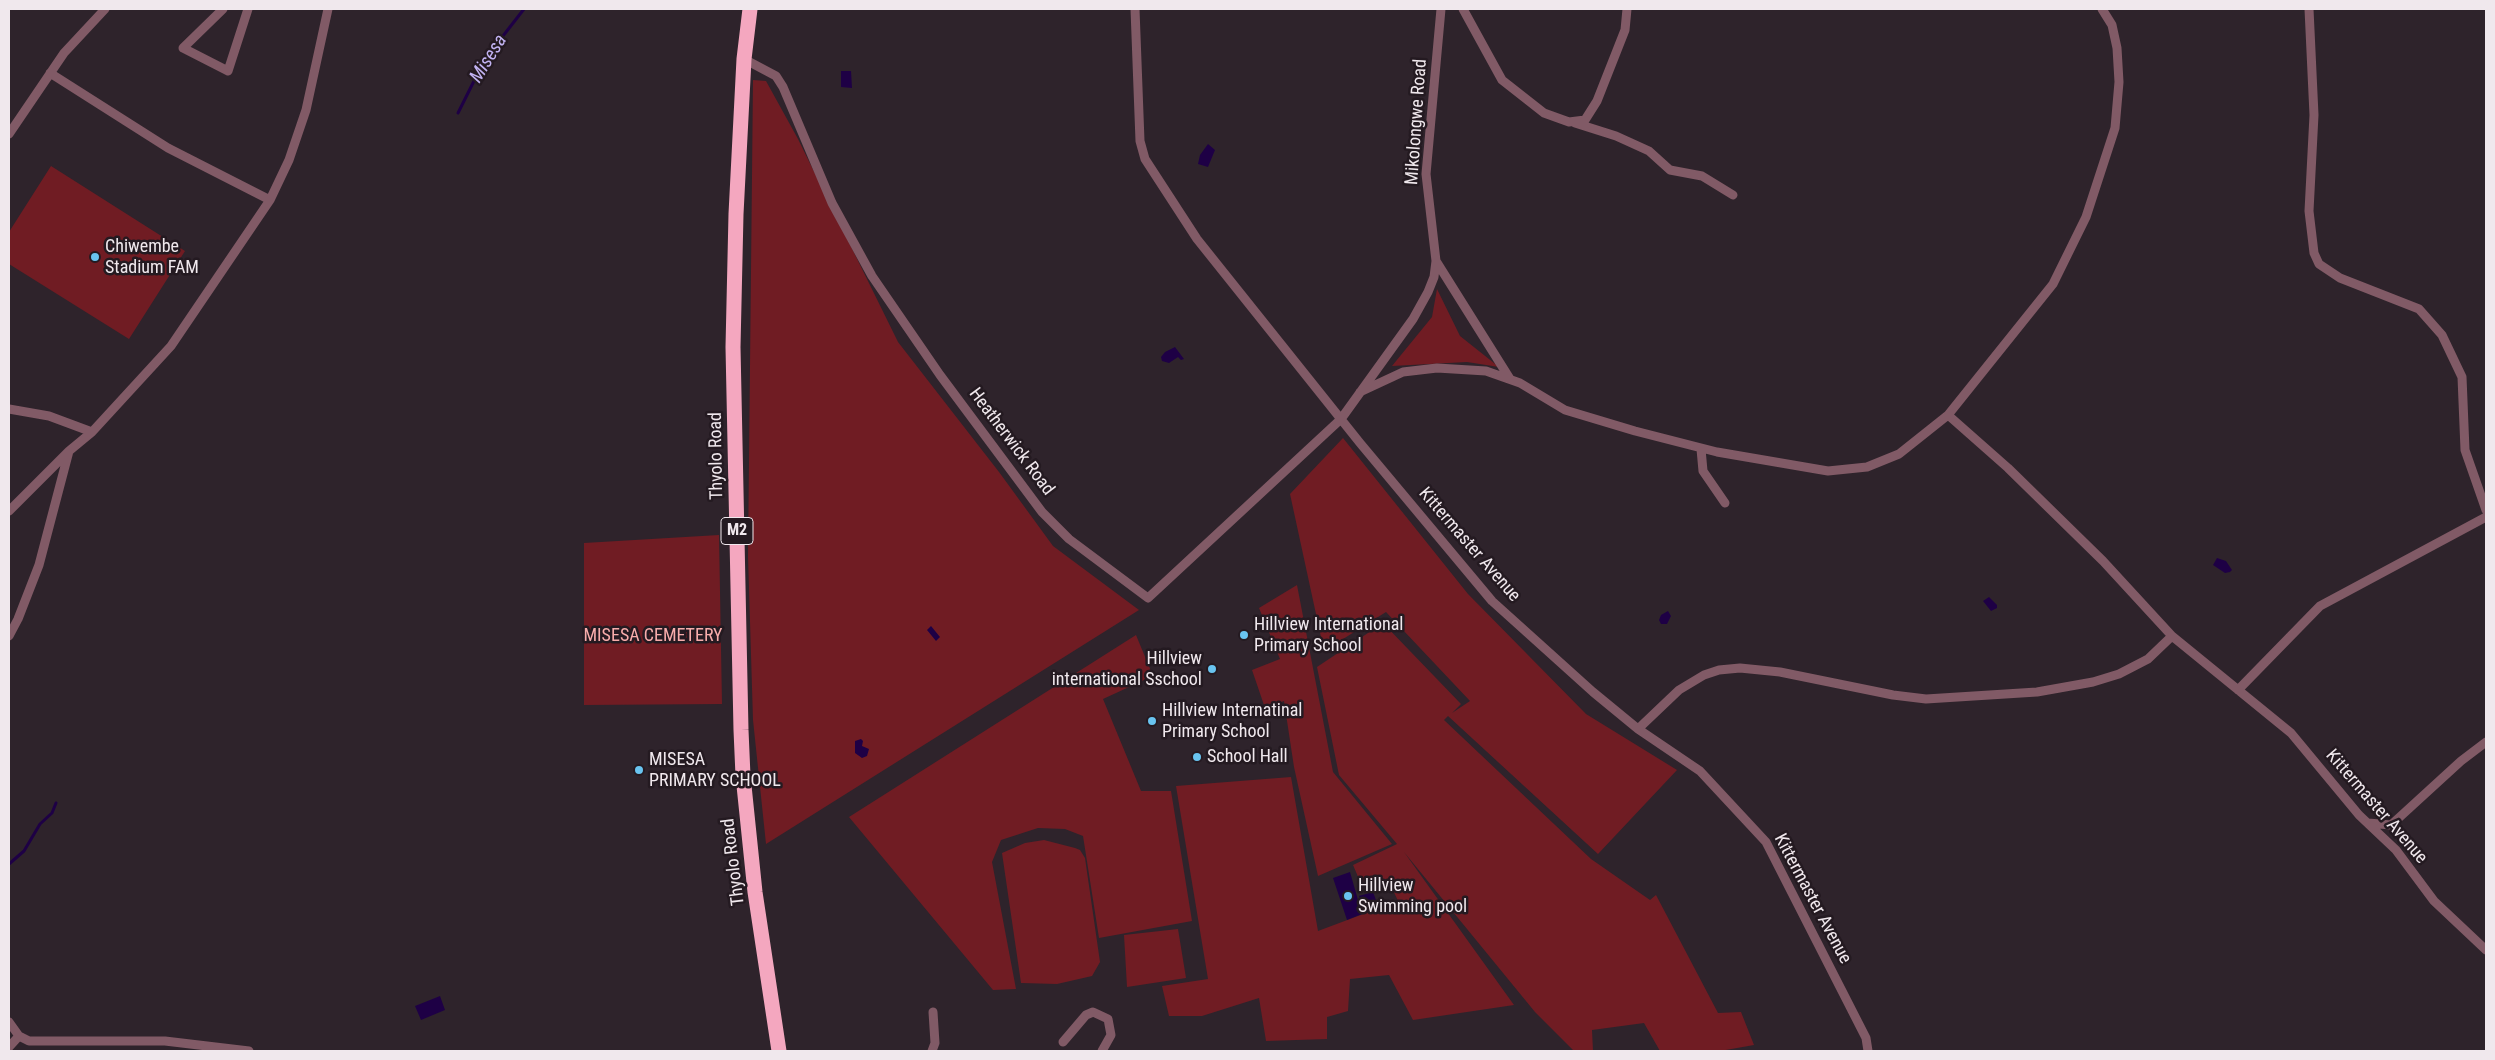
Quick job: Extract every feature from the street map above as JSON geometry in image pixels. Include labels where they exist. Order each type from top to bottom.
[{"type":"highway","name":"Thyolo Road","points":[[750,9],[744,59],[736,214],[733,347],[741,730],[743,776],[755,892],[779,1051]]},
{"type":"street","points":[[9,134],[72,42],[105,9]]},
{"type":"street","points":[[222,9],[183,48],[228,71],[248,9]]},
{"type":"street","points":[[9,511],[69,451],[92,432],[171,346],[270,200],[289,160],[306,110],[328,9]]},
{"type":"street","name":"Kittermaster Avenue","points":[[1135,9],[1140,141],[1145,159],[1197,239],[1341,419],[1492,601],[1594,692],[1638,728],[1700,772],[1766,842],[1866,1038],[1868,1051]]},
{"type":"street","name":"Mikolongwe Road","points":[[1341,419],[1412,319],[1434,278],[1436,261],[1426,174],[1441,9]]},
{"type":"street","points":[[1463,9],[1502,80],[1544,113],[1616,136],[1649,152],[1670,170],[1702,176],[1733,195]]},
{"type":"street","points":[[1570,122],[1586,120],[1597,101],[1625,30],[1627,9]]},
{"type":"street","points":[[1359,392],[1403,372],[1437,368],[1486,371],[1520,383],[1565,410],[1701,449],[1828,471],[1867,466],[1899,454],[1948,415],[2053,284],[2086,217],[2115,128],[2119,82],[2117,48],[2112,25],[2102,9]]},
{"type":"street","points":[[2309,9],[2314,115],[2309,211],[2311,244],[2314,253],[2319,264],[2340,278],[2419,310],[2442,335],[2462,377],[2465,450],[2486,510]]},
{"type":"street","name":"Heatherwick Road","points":[[744,59],[776,76],[783,86],[832,203],[872,276],[940,375],[1042,512],[1069,538],[1148,598],[1341,419]]},
{"type":"street","points":[[50,73],[168,148],[270,200]]},
{"type":"street","points":[[1436,261],[1510,379]]},
{"type":"street","points":[[9,409],[49,416],[92,432]]},
{"type":"street","name":"Kittermaster Avenue","points":[[1948,415],[2008,468],[2103,561],[2172,636],[2291,733],[2358,815],[2396,850],[2434,901],[2486,950]]},
{"type":"street","points":[[1701,449],[1703,471],[1725,503]]},
{"type":"street","points":[[9,636],[18,619],[39,565],[69,451]]},
{"type":"street","points":[[2238,690],[2320,606],[2486,517]]},
{"type":"street","points":[[1638,728],[1679,690],[1704,675],[1719,670],[1740,668],[1780,672],[1893,695],[1926,698],[2037,692],[2093,682],[2119,674],[2148,659],[2172,636]]},
{"type":"street","points":[[2368,823],[2392,825],[2461,761],[2486,742]]},
{"type":"street","points":[[932,1051],[934,1043],[933,1012]]},
{"type":"street","points":[[1063,1042],[1086,1015],[1093,1012],[1108,1019],[1111,1035],[1102,1051]]},
{"type":"street","points":[[9,1022],[19,1036],[29,1041],[165,1041],[249,1051]]},
{"type":"street","points":[[9,1047],[19,1036]]},
{"type":"green space","points":[[753,80],[766,81],[798,139],[898,342],[999,472],[1053,546],[1139,610],[766,844],[753,720],[748,556]]},
{"type":"green space","name":"Chiwembe Stadium FAM","points":[[51,166],[185,251],[129,339],[9,264],[9,232]]},
{"type":"green space","points":[[1437,289],[1460,336],[1499,367],[1467,362],[1392,366],[1432,317]]},
{"type":"green space","points":[[1343,438],[1468,594],[1586,714],[1677,770],[1598,854],[1448,716],[1444,720],[1591,859],[1650,900],[1656,895],[1718,1013],[1741,1012],[1754,1045],[1720,1051],[1660,1051],[1644,1023],[1592,1030],[1593,1051],[1574,1051],[1535,1012],[1404,852],[1514,1005],[1413,1020],[1389,975],[1350,979],[1348,1011],[1327,1017],[1327,1039],[1266,1041],[1259,998],[1202,1016],[1169,1016],[1162,986],[1208,979],[1176,786],[1291,777],[1318,931],[1398,901],[1388,879],[1362,886],[1353,865],[1397,844],[1339,775],[1317,667],[1383,623],[1461,704],[1452,713],[1470,701],[1386,612],[1324,651],[1290,494]]},
{"type":"green space","name":"MISESA CEMETERY","points":[[719,535],[722,704],[584,705],[584,543]]},
{"type":"green space","points":[[1297,585],[1333,772],[1392,844],[1318,876],[1294,767],[1284,701],[1265,708],[1252,670],[1280,659],[1259,608]]},
{"type":"green space","points":[[1136,635],[1153,676],[1103,699],[1141,791],[1171,791],[1192,921],[1099,938],[1083,836],[1065,829],[1038,828],[1001,840],[992,862],[1016,989],[993,990],[849,817]]},
{"type":"green space","points":[[1044,840],[1080,850],[1085,858],[1100,962],[1092,976],[1057,984],[1021,983],[1002,853],[1025,843]]},
{"type":"green space","points":[[1178,929],[1186,978],[1127,987],[1124,935]]},
{"type":"shaded area","points":[[841,71],[851,71],[852,88],[841,87]]},
{"type":"shaded area","points":[[1208,144],[1215,150],[1208,167],[1198,164],[1200,155]]},
{"type":"shaded area","points":[[1175,347],[1184,359],[1181,360],[1178,357],[1169,363],[1162,361],[1161,357],[1165,352]]},
{"type":"shaded area","points":[[2217,558],[2226,561],[2232,570],[2225,573],[2213,565]]},
{"type":"shaded area","points":[[1989,597],[1997,605],[1997,608],[1991,611],[1983,601]]},
{"type":"shaded area","points":[[1668,611],[1671,616],[1667,624],[1661,624],[1659,620],[1661,615]]},
{"type":"shaded area","points":[[931,626],[940,637],[936,641],[927,630]]},
{"type":"shaded area","points":[[861,739],[863,741],[862,746],[869,749],[867,756],[862,758],[855,753],[855,741]]},
{"type":"shaded area","name":"Hillview Swimming pool","points":[[1350,872],[1362,914],[1347,920],[1333,878]]},
{"type":"shaded area","name":"Hillview Swimming pool","points":[[1373,892],[1377,903],[1363,906],[1359,896]]},
{"type":"shaded area","points":[[440,996],[445,1010],[421,1020],[415,1006]]},
{"type":"waterway","name":"Misesa","points":[[458,113],[485,59],[524,9]]},
{"type":"waterway","points":[[9,864],[24,851],[40,824],[52,813],[56,803]]},
{"type":"place","name":"Chiwembe Stadium FAM","points":[[95,257]]},
{"type":"place","name":"Hillview International Primary School","points":[[1244,635]]},
{"type":"place","name":"Hillview international Sschool","points":[[1212,669]]},
{"type":"place","name":"Hillview Internatinal Primary School","points":[[1152,721]]},
{"type":"place","name":"School Hall","points":[[1197,757]]},
{"type":"place","name":"MISESA PRIMARY SCHOOL","points":[[639,770]]},
{"type":"place","name":"Hillview Swimming pool","points":[[1348,896]]}]
